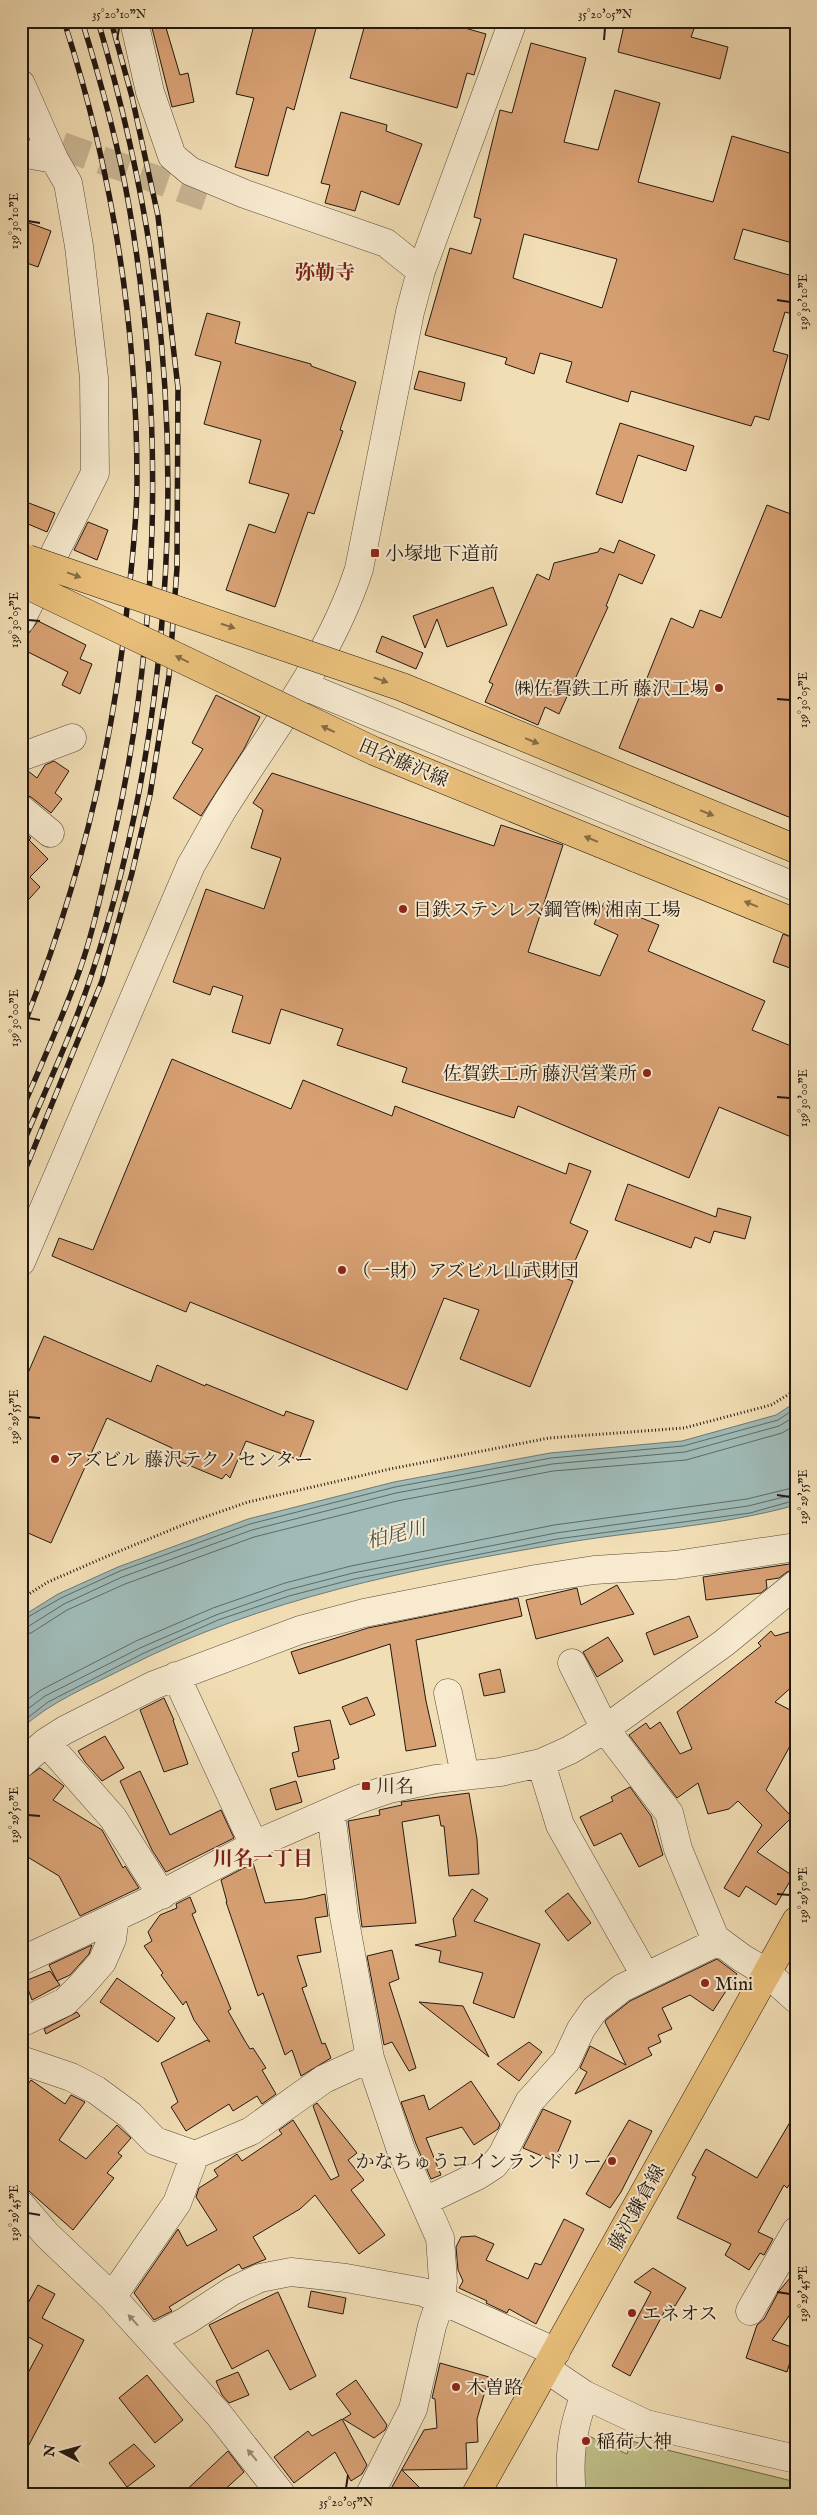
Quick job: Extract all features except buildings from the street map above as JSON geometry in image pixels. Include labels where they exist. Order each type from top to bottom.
[{"type":"main road","points":[[21,556],[402,687],[796,849]]},
{"type":"main road","name":"田谷藤沢線","points":[[21,582],[374,751],[796,923]]},
{"type":"main road","name":"藤沢鎌倉線","points":[[476,2494],[552,2361],[796,1921]]},
{"type":"street","points":[[134,21],[150,92],[172,156],[190,171],[245,194],[386,242],[420,271]]},
{"type":"street","points":[[21,1262],[191,865],[223,810],[304,686],[340,620],[360,569],[410,312],[420,271],[513,21]]},
{"type":"street","points":[[21,620],[95,473],[94,378],[79,246],[68,183],[54,159],[24,96]]},
{"type":"street","points":[[21,153],[54,159]]},
{"type":"street","points":[[206,197],[420,271]]},
{"type":"street","points":[[304,686],[796,887]]},
{"type":"street","points":[[21,757],[72,738]]},
{"type":"street","points":[[21,809],[50,833]]},
{"type":"street","points":[[21,1764],[46,1742],[65,1730],[176,1676],[300,1630],[408,1603],[594,1570],[675,1565],[796,1547]]},
{"type":"street","points":[[21,1961],[162,1895],[254,1845],[389,1789],[465,1775],[500,1772],[541,1763],[605,1730],[724,1642],[796,1584]]},
{"type":"street","points":[[572,1663],[605,1730],[669,1813],[678,1849],[715,1938],[767,1974],[796,1999]]},
{"type":"street","points":[[176,1676],[254,1845]]},
{"type":"street","points":[[448,1693],[465,1775]]},
{"type":"street","points":[[46,1742],[113,1818],[162,1895]]},
{"type":"street","points":[[541,1763],[560,1825],[645,1975]]},
{"type":"street","points":[[331,1812],[344,1916],[370,2058],[401,2150],[440,2238],[443,2281],[441,2299],[432,2326],[413,2409],[370,2494]]},
{"type":"street","points":[[21,2023],[65,2002],[81,1986],[102,1962],[112,1939],[115,1917]]},
{"type":"street","points":[[425,2201],[477,2176],[494,2165],[502,2155],[529,2102],[566,2061],[587,2018],[610,1996],[645,1975],[719,1941]]},
{"type":"street","points":[[21,2060],[71,2077],[96,2090],[130,2115],[155,2141],[195,2155],[251,2131],[324,2079],[370,2058]]},
{"type":"street","points":[[112,2297],[177,2203],[195,2155]]},
{"type":"street","points":[[21,2205],[47,2234],[112,2297],[219,2415],[281,2494]]},
{"type":"street","points":[[750,2311],[796,2231]]},
{"type":"street","points":[[150,2340],[186,2321],[232,2291],[276,2274],[291,2272],[403,2287],[441,2299],[552,2361],[585,2395],[646,2424],[796,2459]]},
{"type":"street","points":[[572,2494],[570,2475],[574,2423],[585,2395]]},
{"type":"path","points":[[21,1599],[48,1582],[110,1555],[185,1524],[248,1502],[390,1470],[549,1438],[684,1428],[772,1404],[796,1390]]},
{"type":"green space","points":[[578,2431],[627,2454],[631,2441],[796,2482],[796,2494],[581,2494]]},
{"type":"water","name":"柏尾川","points":[[796,1402],[796,1505],[737,1518],[677,1528],[588,1539],[447,1564],[337,1589],[230,1623],[178,1643],[58,1702],[21,1729],[21,1617],[58,1594],[118,1567],[248,1519],[394,1482],[550,1453],[682,1441],[776,1415]]},
{"type":"tunnel","points":[[22,132],[206,197]]},
{"type":"railway","points":[[21,1032],[41,980],[76,874],[102,766],[121,656],[136,511],[136,423],[127,306],[108,191],[96,134],[64,21]]},
{"type":"railway","points":[[21,1112],[72,990],[98,907],[129,763],[140,684],[148,604],[152,524],[152,444],[148,364],[141,285],[120,159],[82,21]]},
{"type":"railway","points":[[21,1148],[84,998],[115,895],[135,811],[150,725],[161,638],[166,551],[168,463],[164,377],[156,293],[146,224],[133,156],[98,21]]},
{"type":"railway","points":[[21,1180],[102,981],[132,873],[150,795],[169,676],[177,568],[178,388],[158,216],[132,97],[111,21]]},
{"type":"place","name":"小塚地下道前","points":[[375,553]]},
{"type":"place","name":"㈱佐賀鉄工所 藤沢工場","points":[[719,688]]},
{"type":"place","name":"日鉄ステンレス鋼管㈱ 湘南工場","points":[[403,909]]},
{"type":"place","name":"佐賀鉄工所 藤沢営業所","points":[[647,1073]]},
{"type":"place","name":"（一財）アズビル山武財団","points":[[342,1270]]},
{"type":"place","name":"アズビル 藤沢テクノセンター","points":[[55,1459]]},
{"type":"place","name":"川名","points":[[366,1786]]},
{"type":"place","name":"Mini","points":[[705,1983]]},
{"type":"place","name":"かなちゅうコインランドリー","points":[[612,2161]]},
{"type":"place","name":"エネオス","points":[[632,2313]]},
{"type":"place","name":"木曽路","points":[[456,2387]]},
{"type":"place","name":"稲荷大神","points":[[586,2441]]},
{"type":"district","name":"弥勒寺","points":[[325,272]]},
{"type":"district","name":"川名一丁目","points":[[263,1858]]}]
